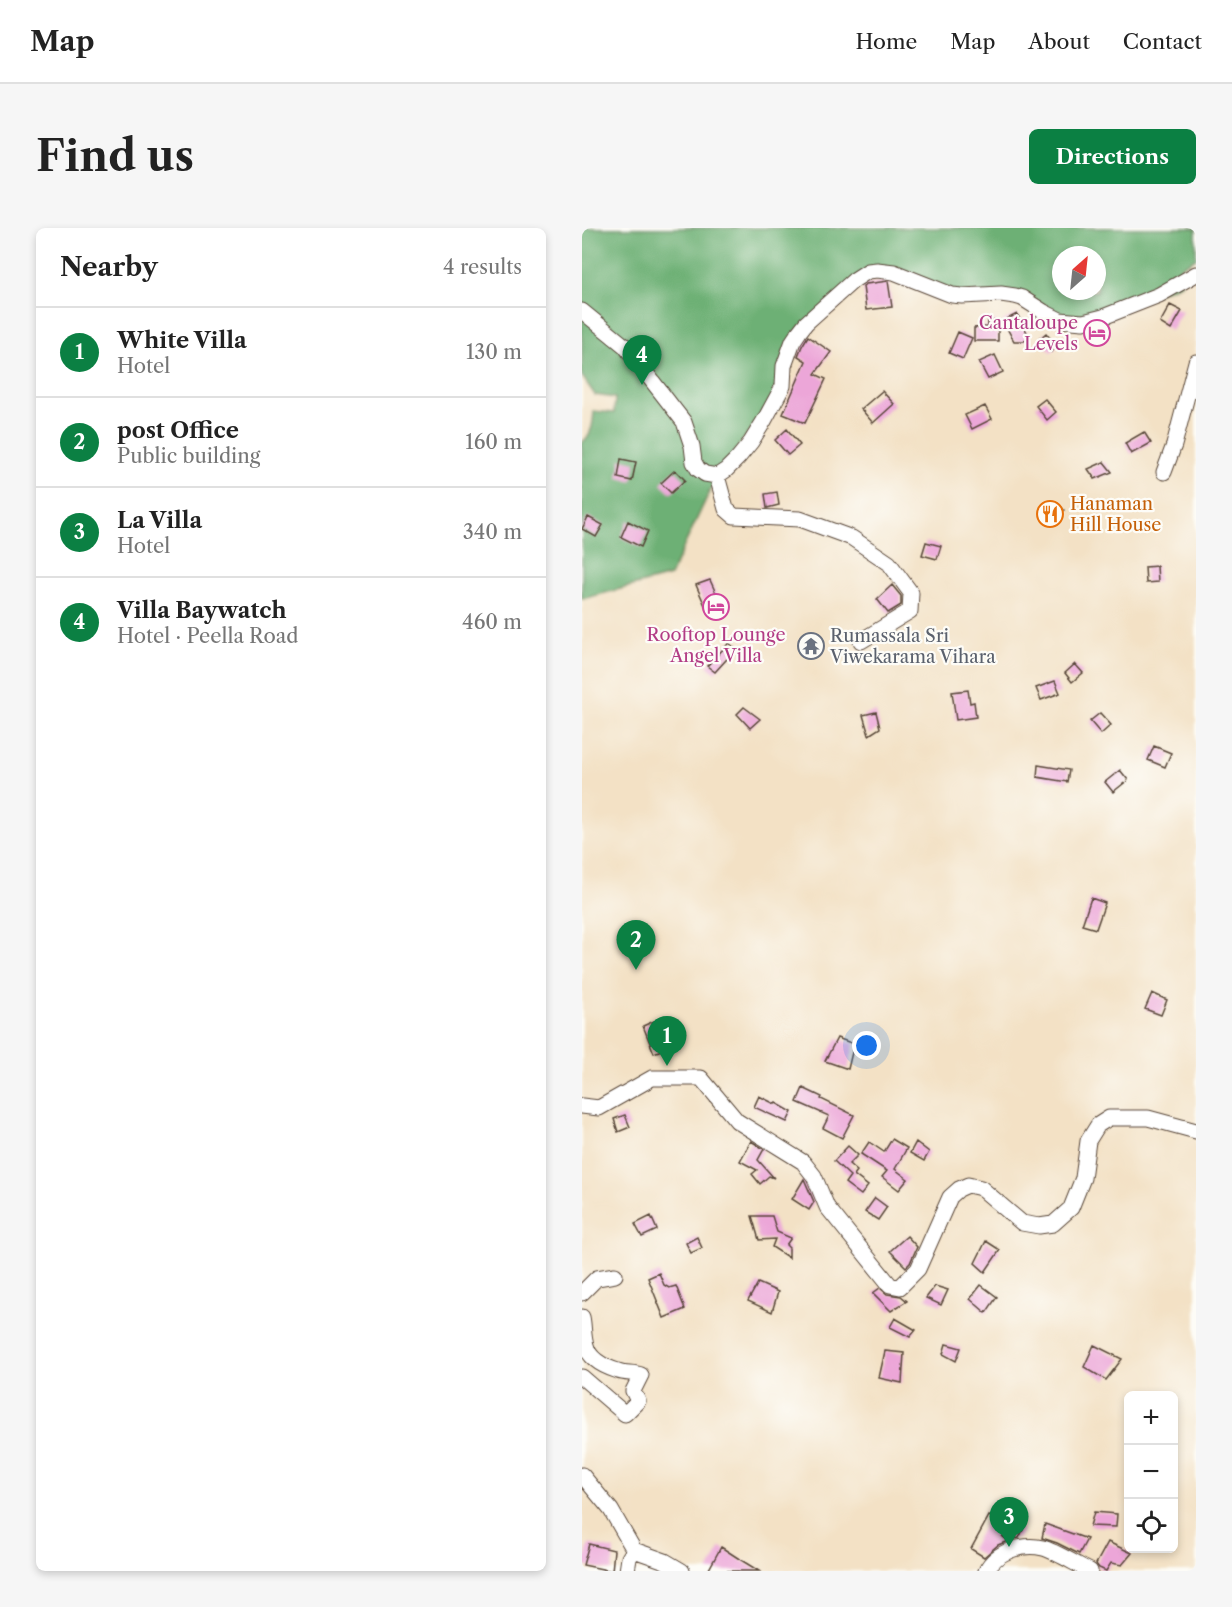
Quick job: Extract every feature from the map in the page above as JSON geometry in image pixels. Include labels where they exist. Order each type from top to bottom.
[{"type":"street","points":[[582,311],[625,346],[684,422],[692,446],[694,462],[698,469],[705,474],[717,476],[738,458],[764,421],[783,386],[784,366],[799,332],[859,275],[877,270],[894,272],[952,295],[1015,296],[1060,320],[1083,322],[1103,317],[1159,295],[1196,274]]},
{"type":"street","points":[[1164,472],[1174,445],[1196,362]]},
{"type":"street","points":[[717,476],[726,509],[734,516],[800,519],[852,538],[889,563],[911,593],[910,612],[861,641]]},
{"type":"street","points":[[582,1106],[599,1108],[652,1078],[701,1078],[737,1120],[803,1162],[814,1176],[827,1207],[857,1246],[890,1285],[900,1287],[918,1269],[950,1197],[959,1189],[968,1185],[981,1188],[1023,1223],[1039,1226],[1053,1224],[1071,1208],[1083,1178],[1088,1141],[1098,1125],[1109,1118],[1148,1118],[1196,1131]]},
{"type":"street","points":[[582,1293],[597,1278],[615,1275]]},
{"type":"street","points":[[582,1317],[586,1346],[600,1363],[620,1372],[641,1375],[633,1391],[638,1401],[625,1414],[582,1377]]},
{"type":"street","points":[[582,1475],[611,1510],[634,1550],[682,1571]]},
{"type":"street","points":[[986,1571],[1006,1551],[1028,1547],[1044,1548],[1090,1571]]},
{"type":"street","points":[[627,1571],[629,1558],[634,1550]]},
{"type":"green space","points":[[582,228],[1196,228],[1196,258],[1181,267],[1181,284],[1083,322],[1030,302],[962,296],[881,270],[806,323],[783,386],[717,476],[670,576],[582,599],[582,443],[591,429],[594,411],[614,413],[615,398],[595,395],[582,376]]},
{"type":"building","points":[[888,281],[892,307],[866,310],[863,286]]},
{"type":"building","points":[[1170,305],[1182,311],[1171,330],[1160,323]]},
{"type":"building","points":[[1017,314],[1030,338],[1024,341],[1014,341],[1003,321]]},
{"type":"building","points":[[988,321],[998,321],[998,341],[974,341],[974,328],[988,327]]},
{"type":"building","points":[[958,332],[972,338],[963,359],[949,353]]},
{"type":"building","points":[[1046,333],[1057,347],[1051,352],[1040,338]]},
{"type":"building","points":[[808,336],[831,352],[815,374],[826,379],[805,423],[783,414],[806,361],[798,356]]},
{"type":"building","points":[[995,355],[1003,372],[988,379],[979,362]]},
{"type":"building","points":[[882,391],[894,404],[873,423],[861,409]]},
{"type":"building","points":[[1045,399],[1056,412],[1047,420],[1036,406]]},
{"type":"building","points":[[985,406],[992,419],[972,429],[965,415]]},
{"type":"building","points":[[787,429],[800,445],[788,455],[775,440]]},
{"type":"building","points":[[1144,432],[1151,443],[1131,454],[1125,443]]},
{"type":"building","points":[[621,459],[636,462],[632,481],[618,478]]},
{"type":"building","points":[[1104,462],[1112,472],[1095,479],[1088,469]]},
{"type":"building","points":[[675,470],[685,480],[671,493],[661,483]]},
{"type":"building","points":[[777,492],[779,505],[767,508],[765,494]]},
{"type":"building","points":[[1055,502],[1064,510],[1052,522],[1045,514]]},
{"type":"building","points":[[588,517],[603,525],[596,537],[582,529]]},
{"type":"building","points":[[628,521],[648,531],[641,547],[621,537]]},
{"type":"building","points":[[926,542],[941,546],[937,559],[922,555]]},
{"type":"building","points":[[1157,566],[1158,582],[1146,583],[1145,567]]},
{"type":"building","points":[[710,580],[721,604],[707,610],[696,585]]},
{"type":"building","points":[[892,585],[901,596],[901,605],[888,613],[877,599]]},
{"type":"building","points":[[729,643],[736,649],[715,672],[707,666]]},
{"type":"building","points":[[1075,664],[1083,673],[1072,682],[1065,673]]},
{"type":"building","points":[[1055,681],[1060,693],[1041,700],[1036,688]]},
{"type":"building","points":[[968,690],[970,703],[974,702],[976,717],[956,720],[952,692]]},
{"type":"building","points":[[744,707],[760,719],[750,728],[737,714]]},
{"type":"building","points":[[876,712],[880,728],[869,735],[863,715]]},
{"type":"building","points":[[1100,713],[1111,725],[1101,734],[1090,721]]},
{"type":"building","points":[[1154,746],[1171,753],[1165,767],[1148,760]]},
{"type":"building","points":[[1038,765],[1069,770],[1067,782],[1037,777]]},
{"type":"building","points":[[1120,770],[1128,780],[1113,792],[1105,782]]},
{"type":"building","points":[[1091,898],[1105,903],[1096,929],[1082,925]]},
{"type":"building","points":[[1152,993],[1167,1000],[1161,1015],[1145,1009]]},
{"type":"building","points":[[654,1021],[666,1048],[654,1053],[643,1026]]},
{"type":"building","points":[[837,1038],[854,1044],[848,1069],[825,1061]]},
{"type":"building","points":[[803,1088],[854,1115],[842,1138],[823,1128],[829,1116],[797,1102]]},
{"type":"building","points":[[759,1096],[792,1112],[787,1122],[754,1107]]},
{"type":"building","points":[[625,1115],[630,1127],[618,1132],[614,1119]]},
{"type":"building","points":[[892,1139],[907,1148],[895,1169],[908,1179],[899,1190],[882,1177],[887,1171],[861,1154],[869,1142],[884,1152]]},
{"type":"building","points":[[751,1141],[764,1149],[758,1160],[774,1178],[769,1176],[760,1184],[752,1174],[757,1170],[740,1161]]},
{"type":"building","points":[[916,1142],[929,1152],[924,1161],[910,1153]]},
{"type":"building","points":[[848,1146],[858,1155],[849,1164],[857,1171],[854,1175],[868,1186],[861,1195],[845,1183],[850,1176],[834,1161]]},
{"type":"building","points":[[804,1179],[814,1202],[809,1210],[792,1199]]},
{"type":"building","points":[[875,1198],[887,1207],[878,1220],[865,1212]]},
{"type":"building","points":[[651,1216],[657,1230],[642,1237],[635,1224]]},
{"type":"building","points":[[752,1216],[772,1216],[777,1232],[791,1238],[786,1245],[789,1248],[789,1258],[772,1247],[775,1239],[759,1240]]},
{"type":"building","points":[[907,1236],[917,1247],[906,1267],[890,1251]]},
{"type":"building","points":[[697,1237],[702,1248],[691,1253],[686,1243]]},
{"type":"building","points":[[986,1241],[1000,1250],[985,1272],[975,1263]]},
{"type":"building","points":[[659,1273],[664,1285],[669,1288],[676,1286],[685,1309],[664,1318],[648,1278]]},
{"type":"building","points":[[758,1283],[778,1292],[772,1312],[748,1301]]},
{"type":"building","points":[[981,1285],[997,1297],[986,1313],[970,1299]]},
{"type":"building","points":[[935,1286],[948,1290],[941,1305],[926,1298]]},
{"type":"building","points":[[880,1288],[887,1294],[901,1296],[907,1301],[891,1311],[873,1293]]},
{"type":"building","points":[[895,1318],[916,1330],[910,1337],[890,1327]]},
{"type":"building","points":[[946,1344],[961,1348],[956,1361],[943,1354]]},
{"type":"building","points":[[1094,1345],[1122,1359],[1106,1380],[1084,1367]]},
{"type":"building","points":[[885,1351],[904,1353],[902,1383],[879,1378]]},
{"type":"building","points":[[1094,1512],[1117,1514],[1116,1527],[1090,1526]]},
{"type":"building","points":[[989,1516],[1023,1530],[1019,1538],[1012,1539],[1002,1536],[1008,1541],[998,1545],[984,1557],[971,1549]]},
{"type":"building","points":[[1045,1524],[1087,1539],[1079,1554],[1042,1538]]},
{"type":"building","points":[[1108,1542],[1124,1549],[1124,1553],[1132,1553],[1122,1565],[1111,1563],[1106,1571],[1096,1564]]},
{"type":"building","points":[[589,1544],[614,1550],[612,1571],[583,1565]]},
{"type":"building","points":[[721,1547],[741,1560],[759,1571],[708,1571]]},
{"type":"place","name":"Cantaloupe Levels","points":[[1097,333]]},
{"type":"place","name":"Villa Baywatch","points":[[642,385]]},
{"type":"place","name":"Hanaman Hill House","points":[[1050,514]]},
{"type":"place","name":"Rooftop Lounge Angel Villa","points":[[716,607]]},
{"type":"place","name":"Rumassala Sri Viwekarama Vihara","points":[[811,646]]},
{"type":"place","name":"post Office","points":[[636,970]]},
{"type":"place","name":"White Villa","points":[[667,1066]]},
{"type":"place","name":"La Villa","points":[[1009,1547]]}]
